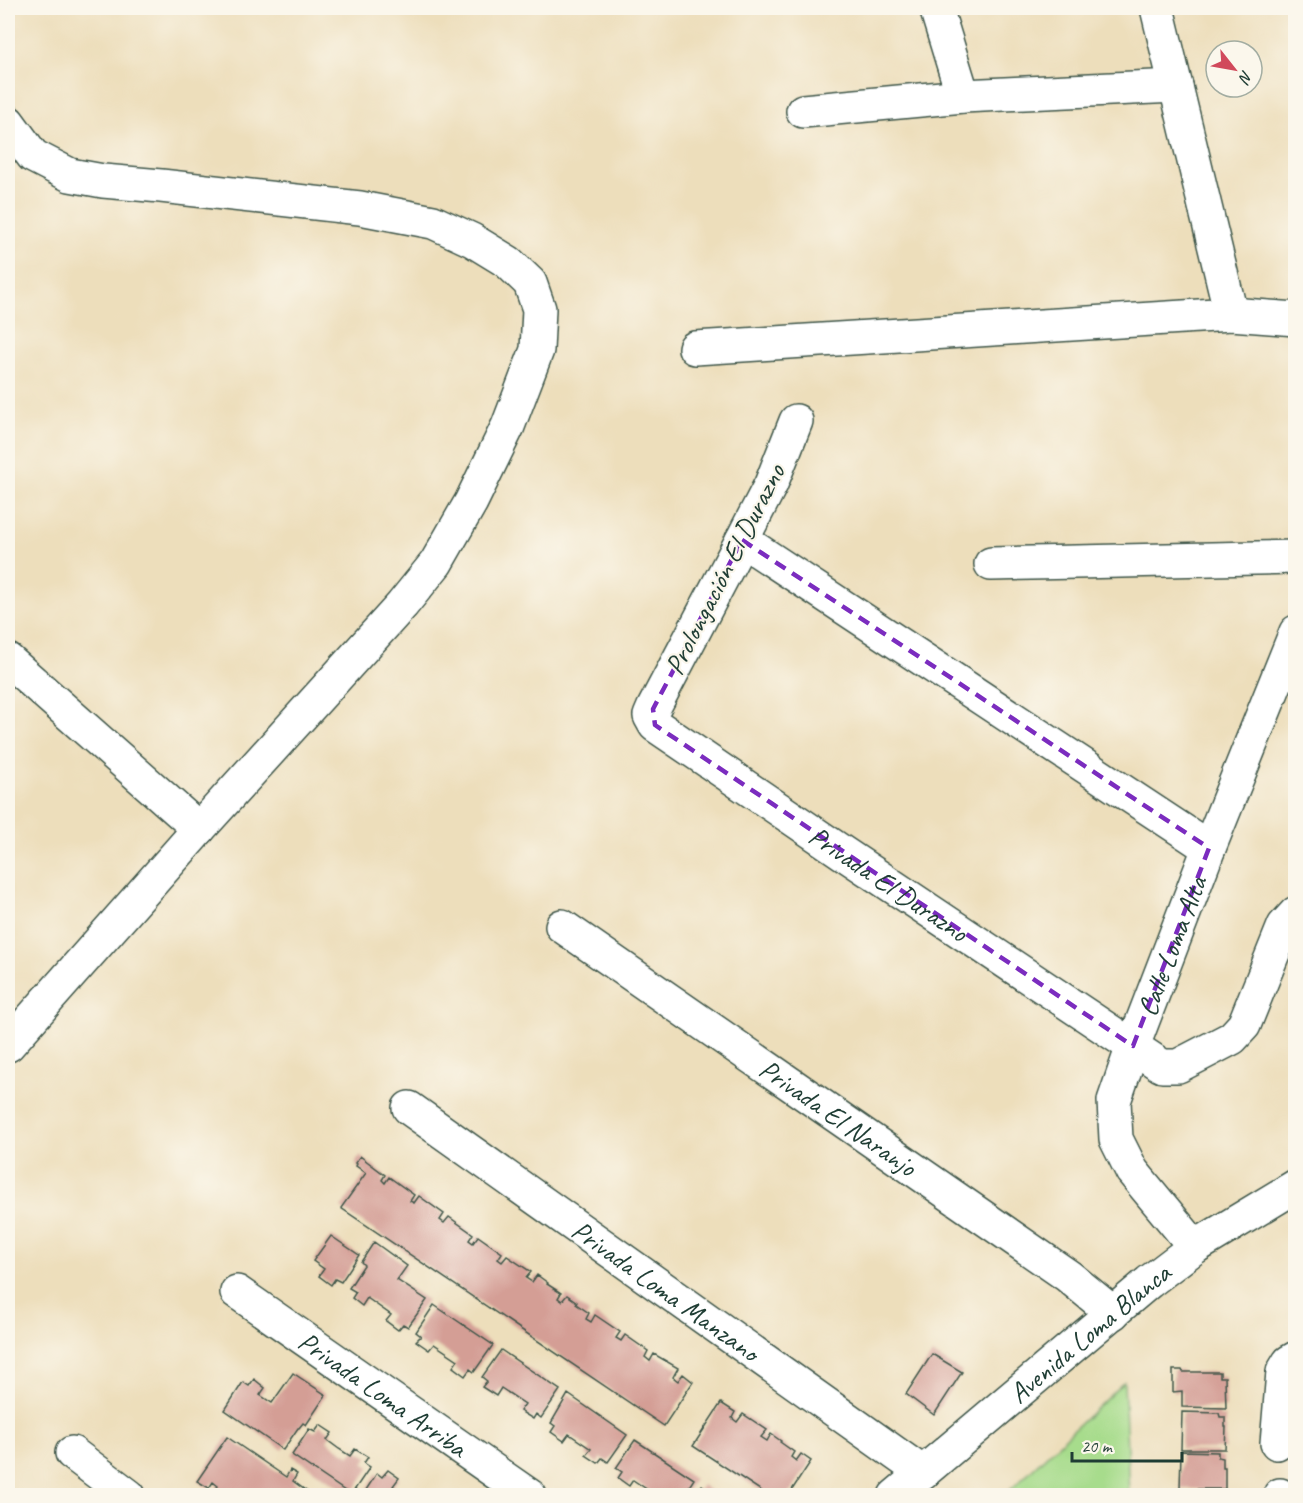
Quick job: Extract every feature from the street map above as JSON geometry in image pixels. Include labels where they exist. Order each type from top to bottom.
[{"type":"street","points":[[936,8],[963,96]]},
{"type":"street","points":[[1157,8],[1230,314]]},
{"type":"street","points":[[803,111],[963,96],[1176,86]]},
{"type":"street","points":[[8,122],[33,156],[70,174],[103,181],[360,208],[433,222],[472,240],[508,262],[530,283],[539,309],[537,350],[508,426],[471,502],[436,563],[402,605],[199,829],[8,1045]]},
{"type":"street","points":[[695,348],[1230,314],[1296,319]]},
{"type":"street","name":"Prolongación El Durazno","points":[[650,716],[771,484],[796,421]]},
{"type":"street","points":[[742,540],[1209,848]]},
{"type":"street","points":[[991,564],[1296,557]]},
{"type":"street","name":"Calle Loma Alta","points":[[1195,1247],[1132,1171],[1116,1139],[1114,1101],[1209,848],[1296,632]]},
{"type":"street","points":[[8,660],[199,829]]},
{"type":"street","name":"Privada El Durazno","points":[[650,716],[655,725],[843,854],[1162,1066],[1178,1066],[1232,1038],[1244,1025],[1284,926],[1296,913]]},
{"type":"street","name":"Privada El Naranjo","points":[[562,926],[1058,1269],[1113,1313]]},
{"type":"street","name":"Privada Loma Manzano","points":[[408,1108],[923,1473]]},
{"type":"street","name":"Avenida Loma Blanca","points":[[895,1496],[1149,1282],[1195,1247],[1296,1186]]},
{"type":"street","name":"Privada Loma Arriba","points":[[237,1292],[530,1496]]},
{"type":"street","points":[[1277,1443],[1283,1372],[1292,1360]]},
{"type":"street","points":[[72,1453],[129,1496]]},
{"type":"highlighted area","points":[[742,540],[1209,848],[1133,1046],[655,725],[653,709]]},
{"type":"green space","points":[[1124,1382],[1129,1495],[1005,1495]]},
{"type":"building","points":[[360,1156],[385,1175],[382,1180],[385,1183],[389,1177],[414,1195],[410,1201],[414,1203],[419,1196],[444,1214],[440,1220],[444,1223],[449,1217],[473,1234],[469,1240],[473,1243],[478,1236],[502,1253],[498,1259],[502,1262],[507,1256],[531,1272],[526,1278],[532,1282],[537,1275],[561,1293],[558,1298],[562,1301],[567,1295],[577,1302],[576,1304],[589,1313],[586,1319],[591,1322],[595,1315],[620,1332],[616,1338],[621,1341],[625,1335],[648,1351],[645,1357],[650,1361],[654,1354],[678,1368],[673,1377],[678,1381],[683,1374],[693,1382],[664,1426],[341,1208],[366,1173],[356,1166],[355,1163]]},
{"type":"building","points":[[331,1236],[359,1255],[341,1282],[335,1279],[331,1285],[319,1276],[324,1269],[313,1261]]},
{"type":"building","points":[[374,1242],[407,1266],[397,1280],[427,1300],[408,1327],[403,1324],[398,1330],[386,1321],[391,1315],[367,1298],[362,1306],[352,1298],[356,1292],[349,1288],[364,1265],[361,1262]]},
{"type":"building","points":[[434,1305],[493,1345],[474,1372],[470,1369],[465,1376],[453,1367],[458,1360],[434,1344],[429,1350],[416,1341],[421,1336],[416,1332]]},
{"type":"building","points":[[501,1350],[560,1390],[541,1418],[536,1414],[533,1419],[520,1411],[525,1404],[501,1388],[496,1396],[482,1387],[487,1381],[482,1377]]},
{"type":"building","points":[[932,1354],[962,1372],[934,1415],[906,1394]]},
{"type":"building","points":[[1173,1370],[1220,1372],[1220,1377],[1225,1377],[1226,1408],[1182,1407],[1182,1391],[1173,1392]]},
{"type":"building","points":[[293,1373],[326,1395],[306,1425],[303,1423],[298,1428],[283,1450],[225,1410],[243,1382],[249,1386],[254,1379],[265,1388],[260,1395],[272,1403]]},
{"type":"building","points":[[568,1394],[627,1435],[608,1462],[602,1458],[598,1463],[586,1455],[591,1449],[569,1434],[564,1441],[551,1432],[555,1426],[551,1423]]},
{"type":"building","points":[[721,1403],[735,1412],[732,1418],[737,1422],[743,1414],[767,1430],[761,1437],[767,1441],[771,1434],[794,1452],[791,1457],[796,1461],[801,1454],[811,1461],[788,1496],[769,1496],[693,1446]]},
{"type":"building","points":[[1182,1412],[1219,1413],[1220,1417],[1225,1417],[1225,1449],[1181,1449]]},
{"type":"building","points":[[320,1425],[332,1433],[327,1440],[339,1449],[350,1456],[355,1449],[368,1457],[364,1463],[370,1467],[351,1495],[292,1455],[309,1429],[315,1432]]},
{"type":"building","points":[[227,1437],[286,1477],[290,1470],[297,1474],[293,1481],[313,1496],[221,1496],[214,1491],[218,1486],[213,1482],[209,1488],[197,1481]]},
{"type":"building","points":[[635,1440],[694,1479],[683,1496],[657,1496],[633,1480],[629,1486],[618,1478],[622,1472],[616,1468]]},
{"type":"building","points":[[1181,1451],[1218,1452],[1218,1457],[1223,1458],[1223,1467],[1225,1467],[1225,1489],[1180,1489]]},
{"type":"building","points":[[388,1470],[399,1478],[393,1486],[408,1496],[362,1496],[377,1473],[382,1477]]},
{"type":"building","points":[[702,1485],[717,1496],[695,1496]]},
{"type":"building","points":[[1180,1492],[1218,1493],[1218,1496],[1180,1496]]}]
